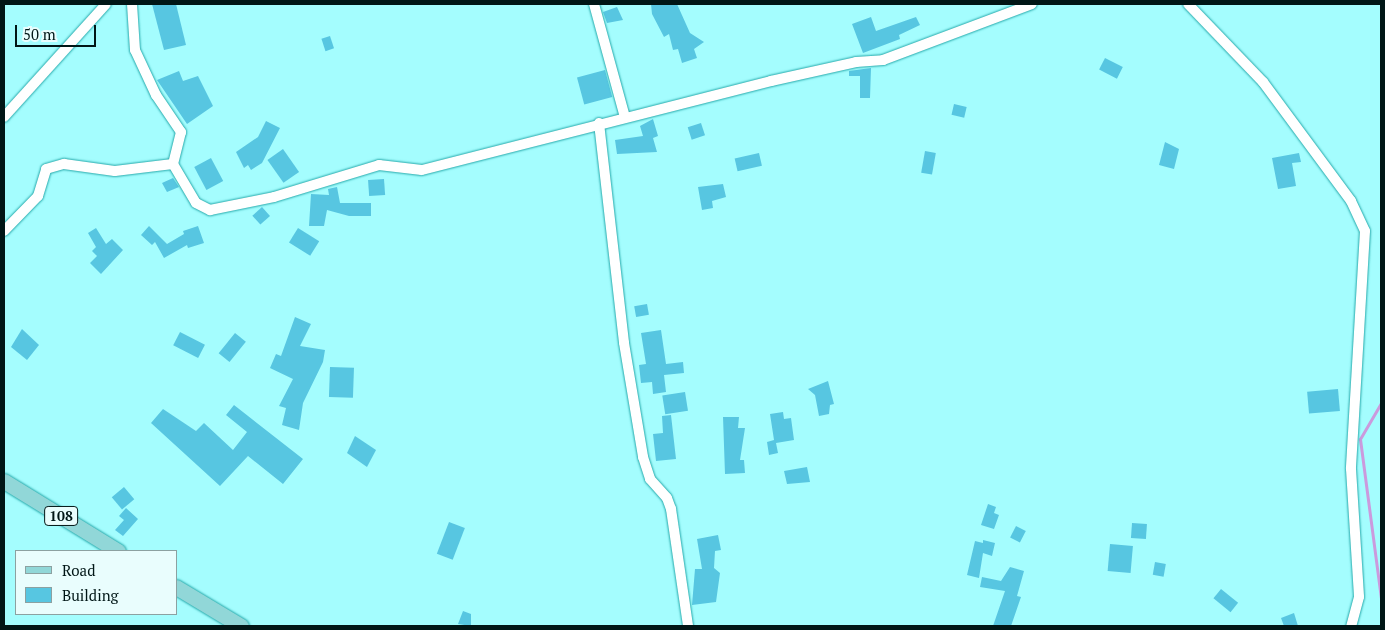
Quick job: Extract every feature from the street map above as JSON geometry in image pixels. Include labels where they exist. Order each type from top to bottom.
[{"type":"main road","name":"108","points":[[4,481],[116,550]]},
{"type":"main road","points":[[178,588],[241,626]]},
{"type":"street","points":[[4,117],[106,4]]},
{"type":"street","points":[[132,4],[135,50],[156,94],[181,132],[173,164],[196,203],[210,210],[274,197],[379,166],[422,170],[599,123],[856,62],[883,60],[1032,4]]},
{"type":"street","points":[[594,4],[626,117]]},
{"type":"street","points":[[1188,4],[1263,82],[1351,201],[1365,230],[1351,469],[1359,597],[1352,626]]},
{"type":"street","points":[[599,123],[624,343],[642,457],[650,479],[667,498],[671,509],[688,626]]},
{"type":"street","points":[[4,231],[38,196],[46,169],[64,164],[115,171],[173,164]]},
{"type":"building","points":[[152,4],[176,4],[186,45],[164,50]]},
{"type":"building","points":[[651,4],[677,4],[690,33],[704,42],[694,49],[697,58],[682,63],[678,49],[673,50],[669,34],[664,37],[652,14]]},
{"type":"building","points":[[617,7],[623,20],[607,23],[603,12]]},
{"type":"building","points":[[871,17],[876,31],[916,17],[920,25],[899,35],[900,39],[863,53],[852,24]]},
{"type":"building","points":[[330,36],[334,48],[325,51],[321,39]]},
{"type":"building","points":[[1105,58],[1123,67],[1117,79],[1099,70]]},
{"type":"building","points":[[871,68],[870,98],[860,98],[860,76],[849,76],[849,71]]},
{"type":"building","points":[[605,70],[612,97],[584,105],[577,78]]},
{"type":"building","points":[[179,71],[183,81],[198,76],[213,106],[187,124],[157,80]]},
{"type":"building","points":[[954,104],[967,107],[964,118],[952,115]]},
{"type":"building","points":[[653,119],[658,136],[653,138],[657,152],[617,154],[615,140],[643,136],[640,126]]},
{"type":"building","points":[[266,121],[280,128],[262,163],[251,170],[248,165],[244,168],[236,152],[258,137]]},
{"type":"building","points":[[701,123],[705,135],[692,140],[688,127]]},
{"type":"building","points":[[1165,142],[1179,149],[1174,169],[1159,165]]},
{"type":"building","points":[[283,149],[299,172],[283,183],[267,160]]},
{"type":"building","points":[[925,151],[936,153],[932,175],[921,173]]},
{"type":"building","points":[[759,153],[762,166],[738,171],[735,159]]},
{"type":"building","points":[[1299,153],[1301,162],[1292,163],[1296,186],[1278,189],[1272,158]]},
{"type":"building","points":[[211,158],[223,181],[206,190],[194,167]]},
{"type":"building","points":[[173,178],[179,187],[167,192],[162,183]]},
{"type":"building","points":[[384,179],[385,195],[369,196],[368,180]]},
{"type":"building","points":[[723,184],[726,197],[712,201],[713,208],[702,210],[698,187]]},
{"type":"building","points":[[337,187],[340,203],[371,203],[371,216],[349,216],[327,210],[324,226],[309,226],[311,194],[329,195],[328,189]]},
{"type":"building","points":[[262,207],[270,216],[260,225],[252,216]]},
{"type":"building","points":[[149,226],[167,244],[184,234],[183,231],[198,226],[204,243],[188,248],[187,245],[164,258],[155,242],[152,245],[141,235]]},
{"type":"building","points":[[96,228],[106,244],[112,239],[123,250],[101,274],[90,263],[97,256],[92,251],[96,247],[88,233]]},
{"type":"building","points":[[298,228],[319,241],[310,256],[289,242]]},
{"type":"building","points":[[647,304],[649,315],[636,317],[634,306]]},
{"type":"building","points":[[295,317],[311,324],[300,346],[325,350],[323,362],[303,403],[299,430],[282,425],[286,408],[279,406],[293,379],[270,368],[276,354],[281,356]]},
{"type":"building","points":[[22,329],[39,345],[27,360],[11,347]]},
{"type":"building","points":[[661,330],[666,364],[683,362],[684,373],[664,375],[666,392],[653,394],[652,382],[641,383],[639,365],[646,364],[641,333]]},
{"type":"building","points":[[180,332],[205,345],[198,358],[173,345]]},
{"type":"building","points":[[235,333],[246,342],[230,362],[219,353]]},
{"type":"building","points":[[330,367],[354,368],[353,398],[329,397]]},
{"type":"building","points":[[828,381],[834,404],[830,405],[829,414],[819,416],[815,395],[808,389]]},
{"type":"building","points":[[1338,389],[1340,411],[1309,414],[1307,392]]},
{"type":"building","points":[[685,392],[688,411],[665,414],[662,396]]},
{"type":"building","points":[[234,405],[303,459],[283,484],[248,456],[220,486],[151,423],[163,409],[196,431],[204,423],[233,450],[247,432],[226,415]]},
{"type":"building","points":[[783,412],[784,419],[791,418],[794,440],[776,443],[778,453],[769,455],[767,442],[774,440],[770,414]]},
{"type":"building","points":[[671,415],[676,459],[656,461],[653,434],[663,433],[662,416]]},
{"type":"building","points":[[723,417],[739,417],[738,428],[745,428],[740,460],[744,460],[745,473],[725,474]]},
{"type":"building","points":[[355,436],[376,450],[367,467],[347,453]]},
{"type":"building","points":[[807,467],[810,482],[787,484],[784,471]]},
{"type":"building","points":[[124,487],[134,499],[122,510],[112,497]]},
{"type":"building","points":[[988,504],[996,507],[994,513],[999,515],[994,529],[981,525]]},
{"type":"building","points":[[126,508],[138,519],[123,536],[115,530],[124,520],[119,516]]},
{"type":"building","points":[[449,522],[465,528],[453,560],[437,554]]},
{"type":"building","points":[[1132,523],[1147,524],[1146,539],[1131,538]]},
{"type":"building","points":[[1016,526],[1026,531],[1020,543],[1010,538]]},
{"type":"building","points":[[718,535],[721,550],[715,551],[714,568],[720,573],[716,602],[692,605],[695,569],[702,569],[697,539]]},
{"type":"building","points":[[983,540],[995,543],[992,556],[983,553],[979,578],[967,575],[975,541],[983,543]]},
{"type":"building","points":[[1110,544],[1133,546],[1131,573],[1108,571]]},
{"type":"building","points":[[1155,562],[1166,564],[1164,577],[1153,575]]},
{"type":"building","points":[[1010,567],[1024,571],[1017,596],[1021,597],[1011,626],[993,626],[1005,591],[980,587],[982,577],[1001,581]]},
{"type":"building","points":[[1221,589],[1238,603],[1231,612],[1213,598]]},
{"type":"building","points":[[463,611],[471,614],[471,626],[458,624]]},
{"type":"building","points":[[1294,613],[1298,626],[1284,626],[1281,618]]},
{"type":"waterway","points":[[1381,403],[1360,439],[1381,598]]}]
